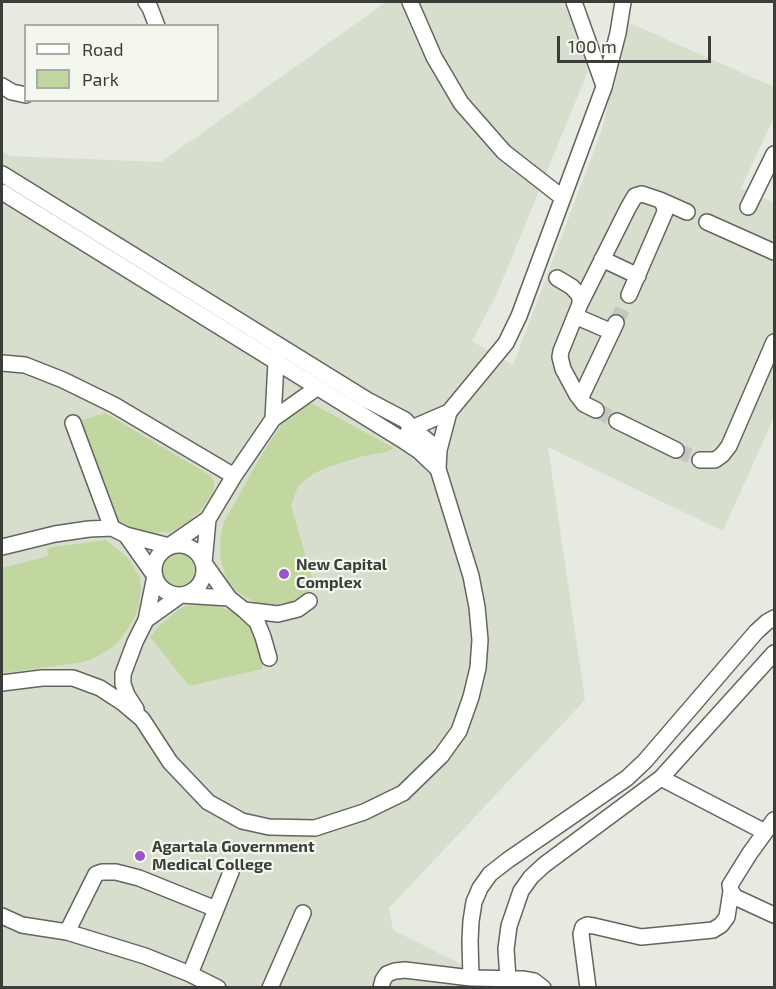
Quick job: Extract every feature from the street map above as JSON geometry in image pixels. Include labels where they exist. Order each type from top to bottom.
[{"type":"street","points":[[146,2],[156,24]]},
{"type":"street","points":[[410,2],[434,57],[461,103],[504,152],[563,198]]},
{"type":"street","points":[[574,2],[604,87]]},
{"type":"street","points":[[401,439],[412,428],[448,412],[506,343],[519,316],[604,87],[618,33],[623,2]]},
{"type":"street","points":[[2,86],[12,92],[24,95]]},
{"type":"street","points":[[748,207],[774,154]]},
{"type":"street","points":[[2,174],[8,194],[401,439],[419,451],[438,469]]},
{"type":"street","points":[[8,194],[280,346],[367,400],[405,420],[439,450]]},
{"type":"street","points":[[596,410],[584,404],[580,399],[568,379],[560,357],[578,310],[635,196],[642,194],[687,212]]},
{"type":"street","points":[[629,295],[665,212],[660,200]]},
{"type":"street","points":[[707,222],[774,252]]},
{"type":"street","points":[[602,259],[638,276]]},
{"type":"street","points":[[537,266],[577,291],[578,310]]},
{"type":"street","points":[[578,310],[614,327],[580,399]]},
{"type":"street","points":[[700,460],[715,460],[729,446],[774,342]]},
{"type":"street","points":[[273,419],[276,362],[280,346]]},
{"type":"street","points":[[2,363],[25,365],[114,405],[234,476]]},
{"type":"street","points":[[318,387],[273,419],[208,519],[168,546],[156,559],[146,620],[123,674],[123,684],[127,695],[170,762],[208,802],[242,821],[269,827],[315,828],[364,812],[403,792],[441,756],[459,731],[478,668],[480,640],[471,576],[438,469],[439,450],[448,412]]},
{"type":"street","points":[[617,421],[676,450]]},
{"type":"street","points":[[73,423],[119,532],[158,584],[173,594],[229,598]]},
{"type":"street","points":[[146,620],[182,595],[197,588],[202,580],[205,572],[208,519]]},
{"type":"street","points":[[2,547],[55,534],[89,529],[119,532],[168,546],[186,545],[200,555],[229,598],[257,622],[269,658]]},
{"type":"street","points":[[244,610],[278,614],[298,609],[309,600]]},
{"type":"street","points":[[473,978],[470,941],[474,902],[490,874],[627,778],[645,761],[756,632],[774,618]]},
{"type":"street","points":[[508,979],[506,949],[509,926],[521,891],[531,877],[661,778],[774,653]]},
{"type":"street","points":[[2,683],[42,678],[73,678],[100,688],[142,719]]},
{"type":"street","points":[[588,987],[580,934],[583,927],[594,926],[641,937],[713,930],[727,917],[730,885],[733,878],[770,826],[661,778]]},
{"type":"street","points":[[67,932],[96,874],[102,872],[116,872],[139,878],[216,909]]},
{"type":"street","points":[[190,974],[231,872]]},
{"type":"street","points":[[731,891],[735,897],[774,915]]},
{"type":"street","points":[[273,987],[303,914]]},
{"type":"street","points":[[2,916],[22,925],[67,932],[145,956],[218,987]]},
{"type":"street","points":[[381,987],[387,974],[405,970],[473,978],[522,979],[534,981],[543,987]]},
{"type":"street","points":[[473,978],[488,987]]},
{"type":"shaded area","points":[[386,2],[563,2],[590,66],[496,296],[472,341],[513,365],[603,127],[625,21],[774,87],[774,117],[741,188],[774,203],[774,417],[723,531],[548,447],[585,700],[389,908],[393,930],[506,987],[2,987],[2,151],[9,156],[161,162]]},
{"type":"green space","points":[[308,403],[394,448],[387,452],[363,456],[325,468],[298,486],[291,506],[315,588],[292,602],[264,606],[236,591],[226,578],[221,561],[220,542],[223,524],[259,459],[287,416]]},
{"type":"green space","points":[[105,413],[211,476],[214,482],[212,494],[201,510],[184,525],[170,532],[152,533],[135,532],[117,524],[79,421]]},
{"type":"green space","points":[[105,540],[129,559],[140,578],[141,591],[138,609],[122,637],[113,647],[90,660],[2,673],[2,568],[48,556],[47,548]]},
{"type":"green space","points":[[179,551],[192,556],[197,569],[192,582],[179,587],[166,582],[161,569],[166,556]]},
{"type":"green space","points":[[205,604],[233,612],[248,623],[254,631],[262,658],[262,669],[189,686],[150,637],[178,610],[185,606]]},
{"type":"tunnel","points":[[616,323],[629,295]]},
{"type":"tunnel","points":[[596,410],[617,421]]},
{"type":"tunnel","points":[[676,450],[700,460]]},
{"type":"place","name":"New Capital Complex","points":[[284,574]]},
{"type":"place","name":"Agartala Government Medical College","points":[[140,856]]}]
